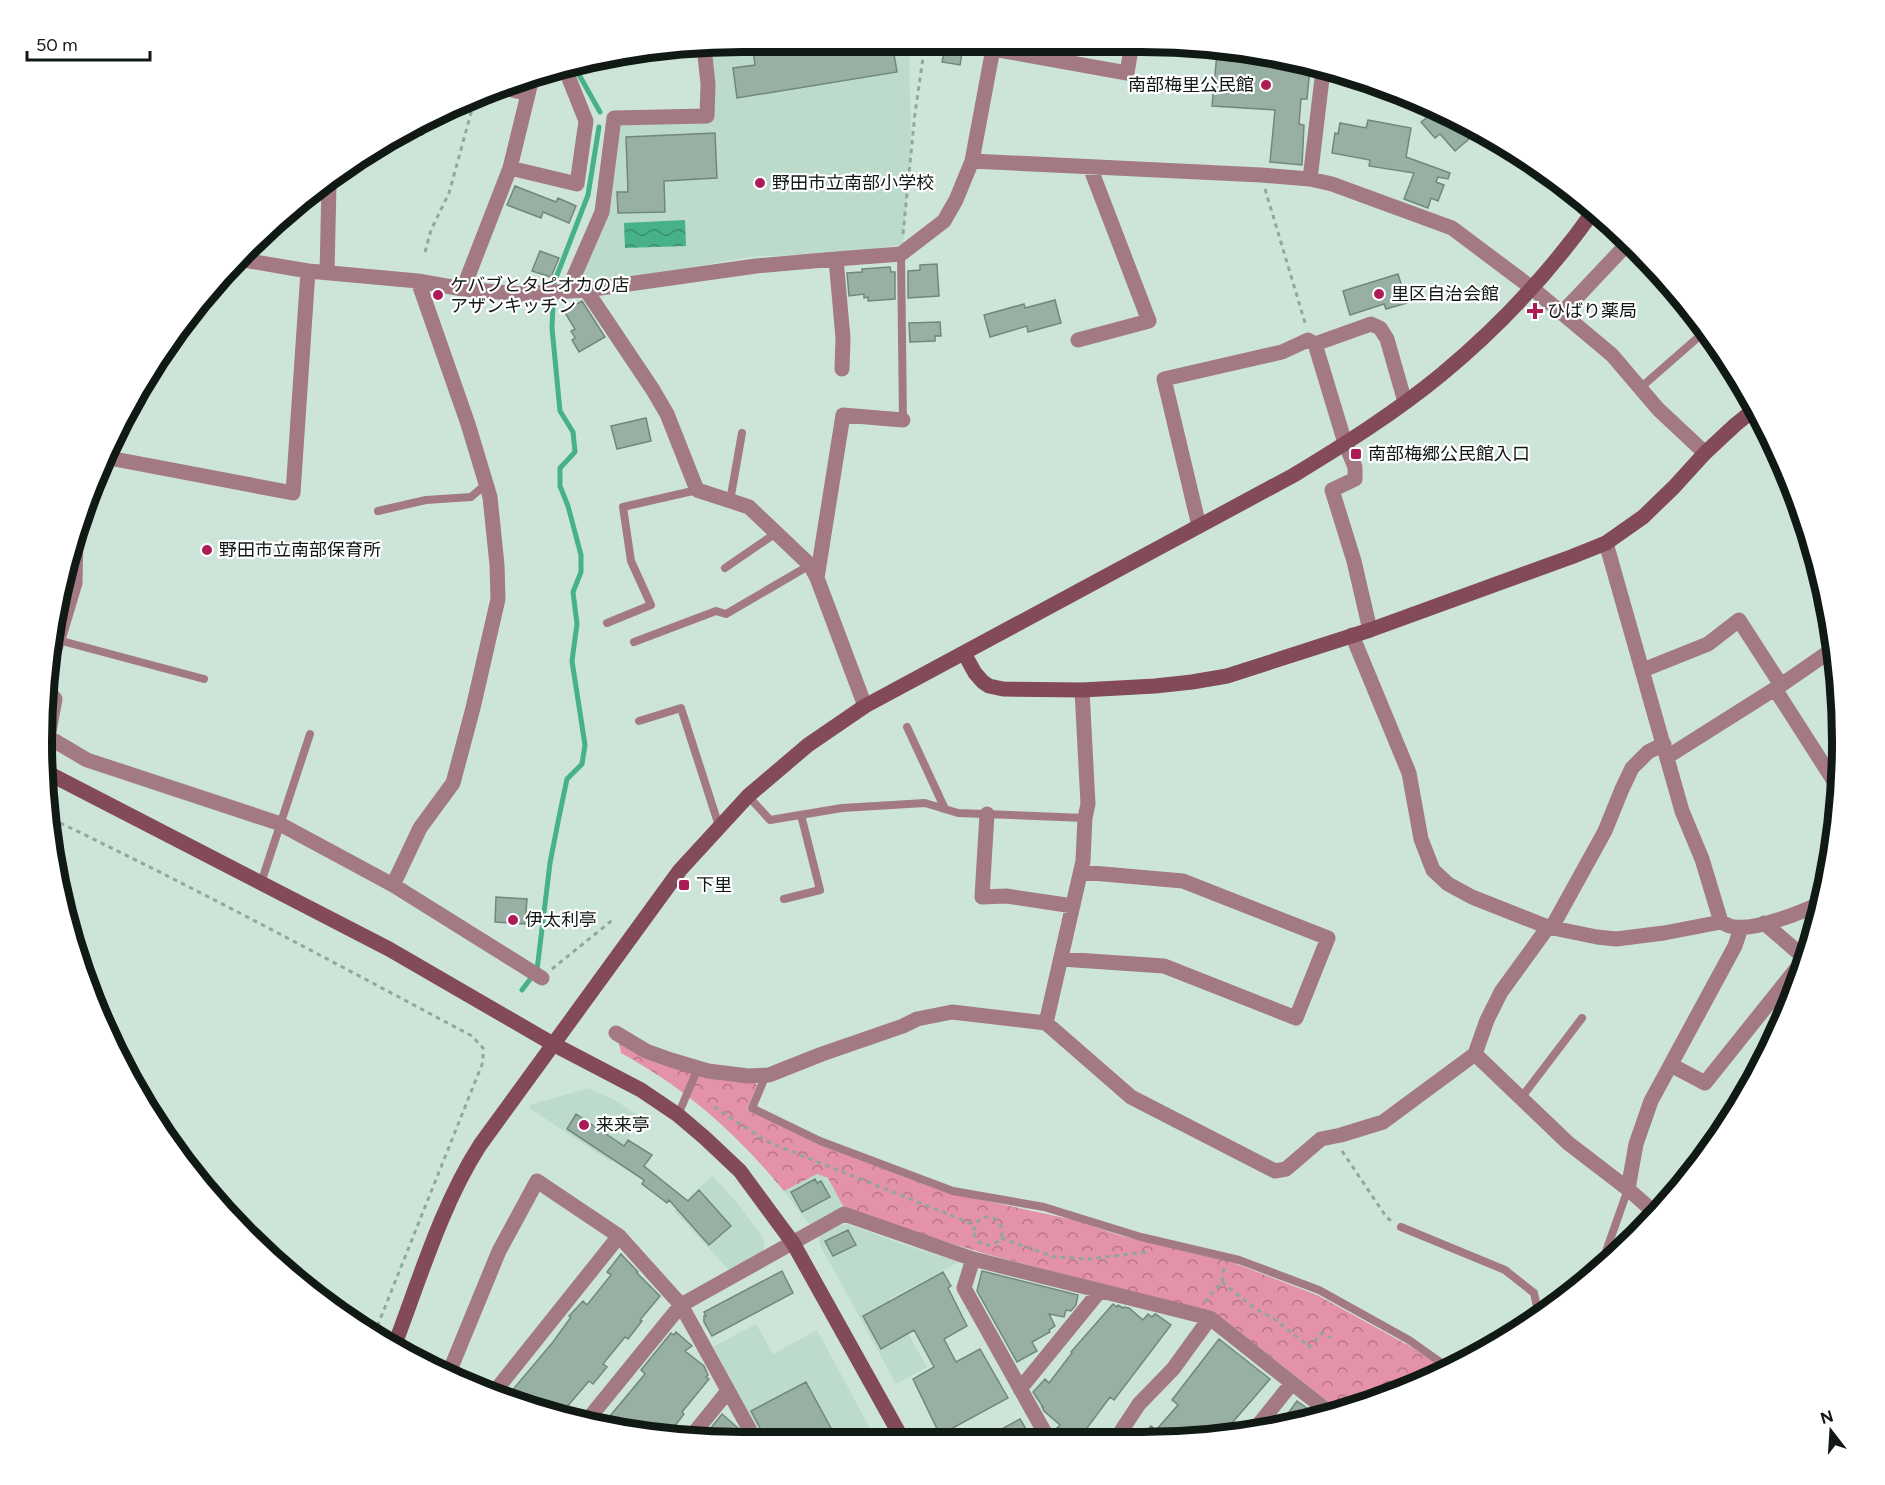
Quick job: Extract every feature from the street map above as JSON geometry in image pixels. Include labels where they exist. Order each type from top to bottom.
[{"type":"street","points":[[249,261],[308,271],[418,281],[462,289],[521,294],[586,290],[756,266],[901,254],[944,221],[956,200],[972,161],[993,52]]},
{"type":"street","points":[[1024,52],[1127,73],[1130,52]]},
{"type":"street","points":[[586,121],[597,122],[614,118],[707,116],[708,84],[705,54]]},
{"type":"street","points":[[510,168],[577,184],[586,121],[568,75]]},
{"type":"street","points":[[1310,179],[1322,76]]},
{"type":"street","points":[[462,289],[510,168],[530,86]]},
{"type":"street","points":[[568,290],[602,212],[614,118]]},
{"type":"street","points":[[972,161],[1310,179],[1332,184],[1452,228],[1532,288],[1612,355],[1658,409],[1706,453]]},
{"type":"street","points":[[1078,340],[1149,321],[1090,167]]},
{"type":"street","points":[[327,273],[329,190]]},
{"type":"street","points":[[397,1340],[444,1216],[461,1177],[480,1145],[646,914],[718,826],[748,796],[808,745],[865,706],[1294,475],[1405,402],[1478,342],[1532,288],[1589,217]]},
{"type":"street","points":[[1562,313],[1623,248]]},
{"type":"street","points":[[836,258],[843,339],[842,369]]},
{"type":"street","points":[[114,459],[293,493],[308,271]]},
{"type":"street","points":[[393,885],[420,828],[453,783],[498,599],[490,497],[468,424],[418,281]]},
{"type":"street","points":[[586,290],[667,414],[697,490],[748,507],[814,571],[865,706]]},
{"type":"street","points":[[1199,526],[1164,379],[1282,352],[1371,324],[1380,328],[1387,339],[1405,402]]},
{"type":"street","points":[[1312,342],[1355,467],[1355,479],[1332,490],[1354,561],[1370,630]]},
{"type":"street","points":[[964,653],[975,673],[989,686],[1003,689],[1082,690],[1155,686],[1215,678],[1370,630],[1606,543],[1643,517],[1706,453],[1749,414]]},
{"type":"street","points":[[814,571],[843,415],[903,420]]},
{"type":"street","points":[[1606,543],[1683,811],[1702,859],[1722,922]]},
{"type":"street","points":[[1643,670],[1708,644],[1739,620],[1831,776]]},
{"type":"street","points":[[1352,635],[1409,773],[1421,839],[1433,870],[1448,884],[1472,897],[1550,927],[1616,939],[1722,922],[1731,927],[1741,928],[1812,907]]},
{"type":"street","points":[[616,1033],[646,1051],[698,1068],[748,1076],[765,1075],[917,1019],[952,1012],[1046,1023],[1131,1097],[1275,1171],[1286,1169],[1321,1139],[1383,1122],[1475,1054],[1487,1020],[1501,992],[1550,927],[1605,831],[1632,768],[1648,753],[1665,750],[1778,687],[1827,653]]},
{"type":"street","points":[[1046,1023],[1083,861],[1088,804],[1082,690]]},
{"type":"street","points":[[52,739],[87,760],[281,825],[393,885],[542,978]]},
{"type":"street","points":[[53,776],[389,949],[553,1044],[622,1079],[678,1115],[740,1171],[793,1243],[898,1432]]},
{"type":"street","points":[[987,814],[982,897],[1006,896],[1073,906]]},
{"type":"street","points":[[1061,959],[1164,966],[1296,1018],[1328,938],[1183,881],[1081,872]]},
{"type":"street","points":[[1764,923],[1799,954]]},
{"type":"street","points":[[1628,1189],[1636,1144],[1651,1101],[1735,946],[1741,928]]},
{"type":"street","points":[[1671,1065],[1706,1083],[1792,976]]},
{"type":"street","points":[[1475,1054],[1568,1143],[1650,1209]]},
{"type":"street","points":[[451,1368],[499,1251],[537,1181],[619,1236],[681,1305],[751,1432]]},
{"type":"street","points":[[591,1415],[681,1305],[844,1214],[973,1259],[1203,1316],[1324,1408]]},
{"type":"street","points":[[498,1387],[619,1236]]},
{"type":"street","points":[[973,1259],[964,1288],[1044,1432]]},
{"type":"street","points":[[1020,1389],[1099,1292]]},
{"type":"street","points":[[1121,1432],[1139,1404],[1173,1369],[1203,1316]]},
{"type":"street","points":[[1261,1422],[1292,1383]]},
{"type":"street","points":[[696,1431],[728,1391]]},
{"type":"lane","points":[[510,93],[528,97]]},
{"type":"lane","points":[[901,254],[903,420]]},
{"type":"lane","points":[[1639,389],[1700,336]]},
{"type":"lane","points":[[730,501],[742,433]]},
{"type":"lane","points":[[378,511],[426,500],[471,497],[486,484]]},
{"type":"lane","points":[[607,622],[651,605],[631,561],[623,507],[697,490]]},
{"type":"lane","points":[[725,568],[776,533]]},
{"type":"lane","points":[[634,642],[716,611],[726,614],[814,571]]},
{"type":"lane","points":[[60,641],[204,679]]},
{"type":"lane","points":[[639,721],[681,708],[718,826]]},
{"type":"lane","points":[[908,727],[945,809]]},
{"type":"lane","points":[[261,883],[310,734]]},
{"type":"lane","points":[[748,796],[770,820],[842,808],[925,803],[958,813],[1085,818]]},
{"type":"lane","points":[[784,899],[820,890],[801,815]]},
{"type":"lane","points":[[1521,1098],[1582,1018]]},
{"type":"lane","points":[[678,1115],[698,1068]]},
{"type":"lane","points":[[765,1075],[753,1107],[820,1141],[952,1191],[1044,1207],[1141,1237],[1249,1264],[1319,1290],[1408,1340],[1442,1364]]},
{"type":"lane","points":[[1605,1253],[1628,1189]]},
{"type":"lane","points":[[1401,1227],[1505,1270],[1534,1293],[1537,1308]]},
{"type":"path","points":[[901,254],[915,113],[924,52]]},
{"type":"path","points":[[425,252],[431,230],[448,193],[472,108]]},
{"type":"path","points":[[1261,175],[1312,342]]},
{"type":"path","points":[[57,821],[284,935],[472,1036],[483,1048],[483,1062],[377,1327]]},
{"type":"path","points":[[542,978],[562,959],[615,918]]},
{"type":"path","points":[[714,1107],[768,1142],[975,1225]]},
{"type":"path","points":[[1333,1136],[1387,1218],[1401,1227]]},
{"type":"path","points":[[985,1217],[994,1218],[1001,1224],[1001,1238],[993,1244],[984,1245],[974,1235],[975,1225],[985,1217]]},
{"type":"path","points":[[1001,1238],[1055,1257],[1089,1259],[1150,1252]]},
{"type":"path","points":[[1203,1316],[1222,1282],[1225,1268],[1214,1267]]},
{"type":"path","points":[[1222,1282],[1254,1308],[1275,1319],[1310,1347],[1321,1333],[1331,1338]]},
{"type":"shaded area","name":"野田市立南部小学校","points":[[909,52],[911,153],[903,244],[844,254],[757,256],[643,275],[578,281],[617,125],[711,120],[709,53]]},
{"type":"shaded area","points":[[589,1088],[618,1102],[642,1118],[611,1162],[529,1108],[532,1104]]},
{"type":"shaded area","points":[[817,1174],[828,1178],[843,1206],[811,1224],[784,1191]]},
{"type":"shaded area","points":[[712,1176],[735,1200],[764,1239],[764,1250],[729,1270],[674,1211]]},
{"type":"shaded area","points":[[847,1224],[959,1262],[889,1299],[927,1367],[896,1384],[820,1245],[819,1236],[840,1225]]},
{"type":"shaded area","points":[[756,1324],[773,1354],[817,1330],[872,1432],[760,1432],[713,1347]]},
{"type":"green space","points":[[618,1039],[756,1083],[757,1086],[747,1109],[817,1144],[945,1192],[1074,1220],[1122,1236],[1234,1263],[1317,1295],[1413,1348],[1439,1365],[1407,1380],[1333,1405],[1213,1311],[986,1254],[908,1230],[843,1206],[828,1178],[817,1174],[784,1191],[729,1131],[689,1097],[621,1053]]},
{"type":"water","points":[[685,220],[686,246],[625,248],[624,223]]},
{"type":"building","points":[[753,52],[894,52],[897,72],[737,98],[733,68],[755,65]]},
{"type":"building","points":[[944,52],[962,52],[960,65],[942,62]]},
{"type":"building","points":[[1217,57],[1309,73],[1307,99],[1301,99],[1299,124],[1304,125],[1302,165],[1270,162],[1275,110],[1212,106]]},
{"type":"building","points":[[1429,115],[1472,137],[1455,151],[1440,134],[1435,138],[1421,122]]},
{"type":"building","points":[[1368,120],[1411,128],[1406,157],[1450,173],[1448,179],[1438,177],[1436,182],[1444,185],[1438,201],[1431,198],[1428,208],[1404,199],[1414,173],[1369,166],[1370,160],[1332,153],[1335,133],[1338,134],[1340,123],[1366,128]]},
{"type":"building","points":[[715,133],[717,178],[664,181],[665,212],[618,213],[617,192],[628,192],[626,137]]},
{"type":"building","points":[[515,186],[556,202],[558,198],[576,206],[569,223],[543,212],[541,218],[507,205]]},
{"type":"building","points":[[540,251],[559,258],[551,277],[532,271]]},
{"type":"building","points":[[937,264],[939,296],[908,298],[908,271],[920,270],[920,265]]},
{"type":"building","points":[[890,267],[891,272],[895,272],[895,299],[868,301],[868,297],[864,298],[864,294],[849,296],[847,273],[862,272],[862,269]]},
{"type":"building","points":[[1398,274],[1407,303],[1386,309],[1384,304],[1350,315],[1343,291]]},
{"type":"building","points":[[1055,300],[1061,323],[1028,332],[1027,326],[990,337],[984,315],[1024,304],[1025,308]]},
{"type":"building","points":[[582,301],[605,337],[579,352],[572,340],[575,338],[571,331],[575,329],[564,311]]},
{"type":"building","points":[[940,322],[941,336],[935,336],[935,341],[910,342],[909,323]]},
{"type":"building","points":[[646,418],[651,441],[617,449],[611,426]]},
{"type":"building","points":[[496,897],[527,899],[525,924],[495,922]]},
{"type":"building","points":[[576,1114],[624,1146],[628,1140],[652,1155],[644,1166],[688,1201],[699,1190],[731,1226],[709,1245],[669,1200],[667,1203],[642,1184],[644,1180],[567,1129]]},
{"type":"building","points":[[815,1179],[817,1183],[821,1181],[830,1197],[802,1212],[791,1192]]},
{"type":"building","points":[[848,1230],[856,1245],[833,1256],[825,1241]]},
{"type":"building","points":[[621,1254],[660,1296],[628,1339],[625,1337],[603,1364],[607,1367],[593,1384],[589,1381],[565,1409],[511,1392],[553,1342],[571,1317],[569,1316],[583,1301],[587,1305],[611,1275],[607,1272]]},
{"type":"building","points":[[782,1271],[793,1293],[712,1336],[704,1322],[704,1316],[706,1316],[704,1312]]},
{"type":"building","points":[[982,1271],[1078,1295],[1076,1305],[1071,1311],[1066,1310],[1064,1317],[1049,1314],[1055,1326],[1049,1330],[1050,1332],[1032,1342],[1037,1351],[1017,1362],[977,1291]]},
{"type":"building","points":[[943,1272],[951,1286],[948,1288],[967,1326],[944,1339],[956,1362],[980,1349],[1008,1398],[946,1432],[939,1432],[913,1379],[934,1367],[914,1330],[881,1349],[863,1316]]},
{"type":"building","points":[[1113,1304],[1117,1307],[1118,1305],[1129,1308],[1143,1320],[1148,1314],[1152,1317],[1155,1314],[1171,1325],[1114,1400],[1110,1397],[1087,1428],[1092,1432],[1057,1432],[1055,1430],[1060,1425],[1044,1411],[1033,1392],[1045,1379],[1049,1383],[1071,1352]]},
{"type":"building","points":[[676,1332],[692,1346],[685,1351],[704,1366],[708,1375],[706,1377],[709,1379],[682,1412],[684,1414],[673,1429],[608,1419],[645,1374],[641,1370],[671,1333],[674,1335]]},
{"type":"building","points":[[1219,1339],[1270,1379],[1232,1423],[1236,1426],[1146,1432],[1151,1426],[1156,1430],[1178,1405],[1172,1400]]},
{"type":"building","points":[[806,1382],[833,1432],[762,1432],[751,1411]]},
{"type":"building","points":[[1297,1401],[1311,1411],[1285,1417]]},
{"type":"building","points":[[722,1414],[738,1428],[735,1432],[708,1431]]},
{"type":"building","points":[[1020,1419],[1028,1432],[996,1432]]},
{"type":"waterway","points":[[578,73],[600,112]]},
{"type":"waterway","points":[[554,283],[588,195],[599,127]]},
{"type":"waterway","points":[[522,990],[537,970],[550,863],[567,779],[582,764],[585,745],[572,661],[577,624],[573,592],[581,572],[581,555],[568,506],[560,486],[560,468],[575,452],[573,432],[560,411],[552,328],[553,304]]},
{"type":"place","name":"南部梅里公民館","points":[[1266,85]]},
{"type":"place","name":"野田市立南部小学校","points":[[760,183]]},
{"type":"place","name":"里区自治会館","points":[[1379,294]]},
{"type":"place","name":"ケバブとタピオカの店 アザンキッチン","points":[[438,295]]},
{"type":"place","name":"ひばり薬局","points":[[1535,311]]},
{"type":"place","name":"南部梅郷公民館入口","points":[[1356,454]]},
{"type":"place","name":"野田市立南部保育所","points":[[207,550]]},
{"type":"place","name":"下里","points":[[684,885]]},
{"type":"place","name":"伊太利亭","points":[[513,920]]},
{"type":"place","name":"来来亭","points":[[584,1125]]}]
